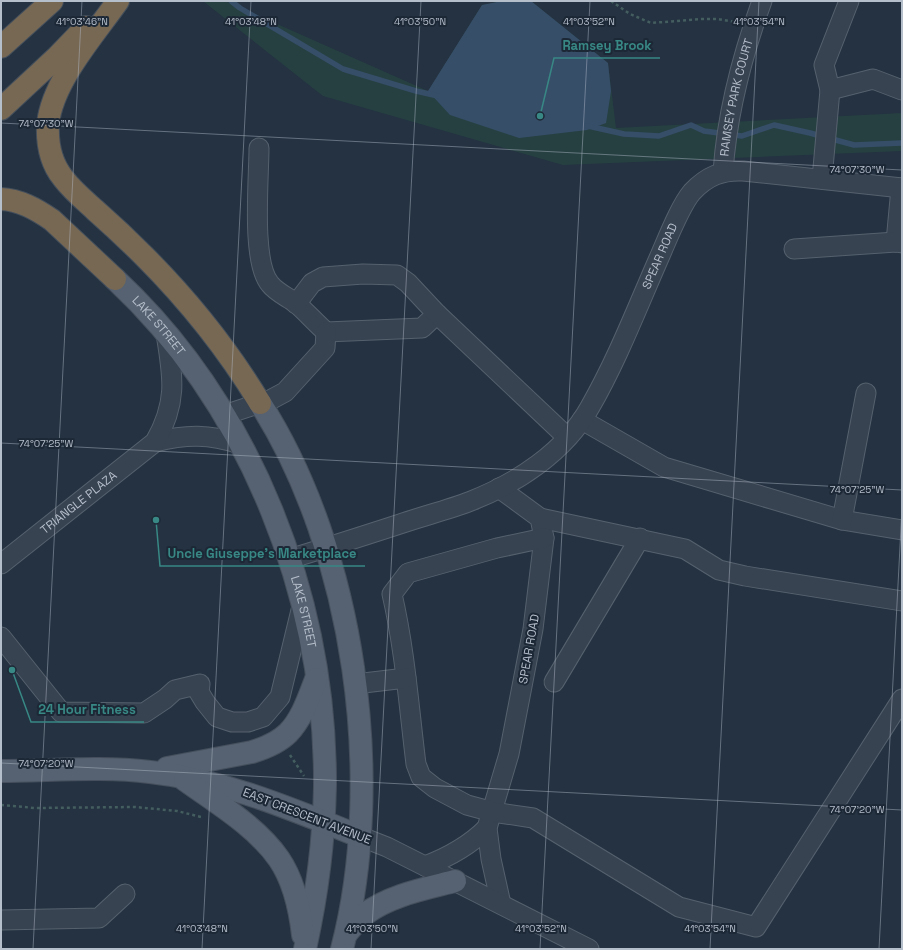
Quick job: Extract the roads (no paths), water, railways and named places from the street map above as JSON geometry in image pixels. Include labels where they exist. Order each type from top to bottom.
[{"type":"highway","points":[[1,47],[52,1]]},
{"type":"highway","points":[[1,109],[58,56],[111,1]]},
{"type":"highway","points":[[118,1],[67,73],[55,98],[48,122],[48,134],[52,158],[57,169],[71,188],[148,260],[186,301],[229,356],[260,403]]},
{"type":"highway","points":[[1,200],[17,202],[30,206],[41,212],[57,224],[115,279]]},
{"type":"main road","name":"LAKE STREET","points":[[115,279],[166,334],[185,358],[224,415],[268,500],[290,559],[302,606],[317,678],[322,718],[324,752],[325,786],[316,896],[304,949]]},
{"type":"main road","points":[[260,403],[274,426],[300,480],[325,548],[344,620],[355,684],[360,740],[361,774],[359,836],[352,900],[344,941]]},
{"type":"main road","points":[[149,772],[240,755],[266,748],[288,733],[309,698],[317,678]]},
{"type":"main road","name":"EAST CRESCENT AVENUE","points":[[1,772],[93,770],[149,772],[180,776],[210,782],[247,793],[359,836]]},
{"type":"main road","points":[[180,776],[253,831],[264,841],[280,861],[288,875],[298,906],[304,949]]},
{"type":"main road","points":[[344,941],[364,915],[390,900],[413,891],[454,881]]},
{"type":"street","name":"RAMSEY PARK COURT","points":[[723,172],[725,143],[730,112],[753,26],[762,1]]},
{"type":"street","points":[[822,179],[830,90],[824,65],[849,1]]},
{"type":"street","points":[[830,90],[873,79],[902,90]]},
{"type":"street","points":[[259,148],[259,252],[262,272],[269,283],[279,293],[296,304],[326,332],[422,328],[437,314]]},
{"type":"street","name":"SPEAR ROAD","points":[[290,559],[470,501],[499,488],[546,458],[582,420],[590,407],[616,355],[669,234],[684,204],[691,193],[704,180],[723,172],[743,170],[902,188]]},
{"type":"street","points":[[794,249],[899,243],[902,188]]},
{"type":"street","points":[[296,304],[312,283],[323,277],[363,274],[397,275],[408,283],[437,314],[567,437]]},
{"type":"street","points":[[224,415],[260,403],[285,392],[325,348],[326,332]]},
{"type":"street","name":"TRIANGLE PLAZA","points":[[156,442],[167,417],[172,390],[172,376],[166,334]]},
{"type":"street","points":[[842,520],[866,394]]},
{"type":"street","points":[[582,420],[664,467],[842,520],[902,530]]},
{"type":"street","name":"TRIANGLE PLAZA","points":[[1,564],[156,442],[198,435],[224,439],[240,444]]},
{"type":"street","points":[[499,488],[540,518],[640,538],[685,549],[719,570],[745,576],[902,601]]},
{"type":"street","name":"SPEAR ROAD","points":[[490,820],[509,754],[534,630],[544,538],[540,518]]},
{"type":"street","points":[[544,538],[497,548],[408,573],[392,594],[406,678],[416,764],[421,777],[435,788],[467,804],[490,820],[533,818],[679,907],[756,927],[902,699]]},
{"type":"street","points":[[554,682],[640,538]]},
{"type":"street","points":[[1,637],[61,712],[144,713],[175,690],[200,684],[199,692],[217,717],[232,722],[248,722],[263,717],[280,697],[302,606]]},
{"type":"street","points":[[355,684],[406,678]]},
{"type":"street","points":[[425,866],[441,860],[470,844],[490,820]]},
{"type":"street","points":[[490,820],[491,858],[501,904]]},
{"type":"street","name":"EAST CRESCENT AVENUE","points":[[359,836],[387,847],[501,904],[582,947]]},
{"type":"street","points":[[1,920],[99,918],[125,894]]},
{"type":"water","points":[[502,1],[531,1],[608,63],[611,91],[606,123],[587,130],[519,138],[450,115],[428,91],[482,5]]},
{"type":"waterway","points":[[231,1],[240,8],[343,69],[416,91],[438,96]]},
{"type":"waterway","points":[[588,126],[624,134],[659,136],[691,125],[704,131],[742,136],[774,125],[854,145],[902,143]]},
{"type":"place","name":"Ramsey Brook","points":[[540,116]]},
{"type":"place","name":"Uncle Giuseppe's Marketplace","points":[[156,520]]},
{"type":"place","name":"24 Hour Fitness","points":[[12,670]]}]
